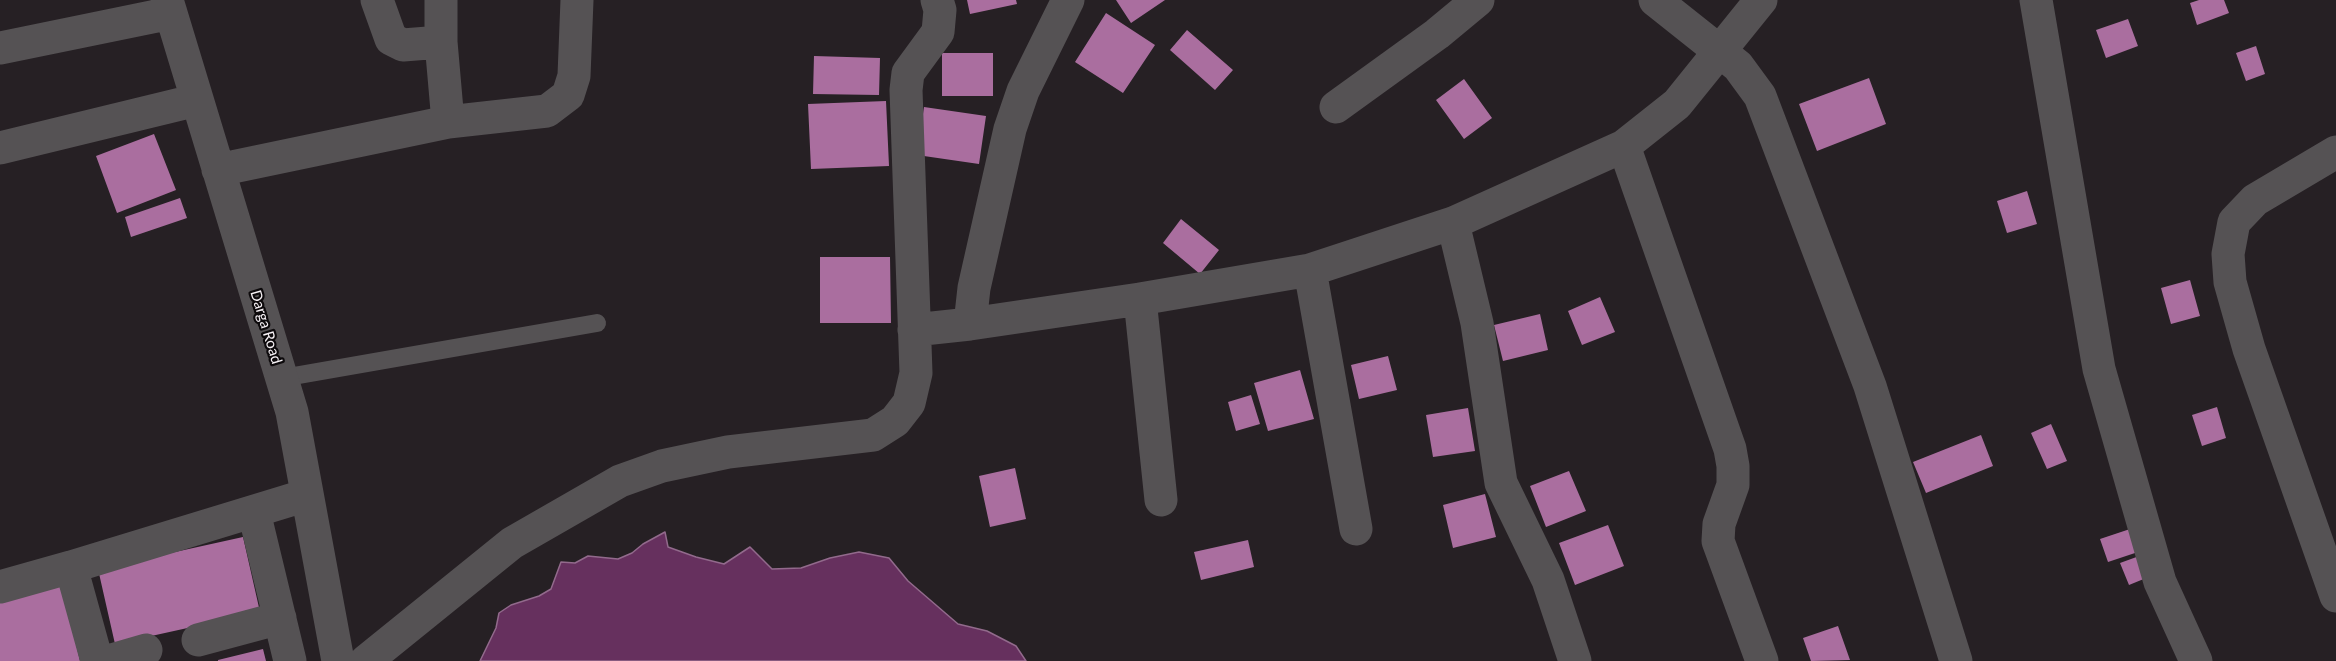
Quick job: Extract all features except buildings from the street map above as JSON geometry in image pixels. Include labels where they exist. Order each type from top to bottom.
[{"type":"street","points":[[377,0],[391,39],[403,45],[441,42]]},
{"type":"street","points":[[441,0],[441,42],[448,122]]},
{"type":"street","points":[[218,170],[448,122],[547,111],[568,95],[574,76],[577,0]]},
{"type":"street","points":[[366,661],[512,543],[620,481],[662,466],[728,452],[873,435],[896,422],[909,403],[916,373],[906,90],[908,73],[938,32],[940,10],[937,0]]},
{"type":"street","points":[[970,324],[974,288],[1010,129],[1023,91],[1068,0]]},
{"type":"street","points":[[1336,107],[1437,34],[1479,0]]},
{"type":"street","points":[[1655,0],[1738,66],[1760,96],[1870,386],[1956,661]]},
{"type":"street","points":[[914,330],[1140,299],[1310,270],[1453,223],[1624,146],[1677,104],[1761,0]]},
{"type":"street","points":[[2036,0],[2099,369],[2160,582],[2196,661]]},
{"type":"street","points":[[0,48],[169,6]]},
{"type":"street","name":"Darga Road","points":[[169,6],[292,412],[338,661]]},
{"type":"street","points":[[0,148],[197,100]]},
{"type":"street","points":[[1624,146],[1730,449],[1733,485],[1719,524],[1718,541],[1762,661]]},
{"type":"street","points":[[2336,152],[2255,200],[2234,222],[2228,254],[2230,282],[2249,349],[2336,596]]},
{"type":"street","points":[[1453,223],[1477,323],[1501,483],[1548,580],[1575,661]]},
{"type":"street","points":[[1310,270],[1356,529]]},
{"type":"street","points":[[1140,299],[1161,500]]},
{"type":"street","points":[[0,587],[307,495]]},
{"type":"street","points":[[254,512],[290,661]]},
{"type":"street","points":[[71,567],[97,661]]},
{"type":"street","points":[[198,640],[280,618]]},
{"type":"street","points":[[108,661],[146,650]]},
{"type":"lane","points":[[282,378],[597,323]]},
{"type":"shaded area","points":[[665,532],[668,547],[724,564],[750,547],[772,569],[801,568],[830,558],[859,552],[889,558],[908,581],[958,624],[987,631],[1016,646],[1026,661],[480,661],[496,628],[499,613],[511,605],[539,596],[551,589],[561,562],[575,563],[588,556],[618,559]]}]
